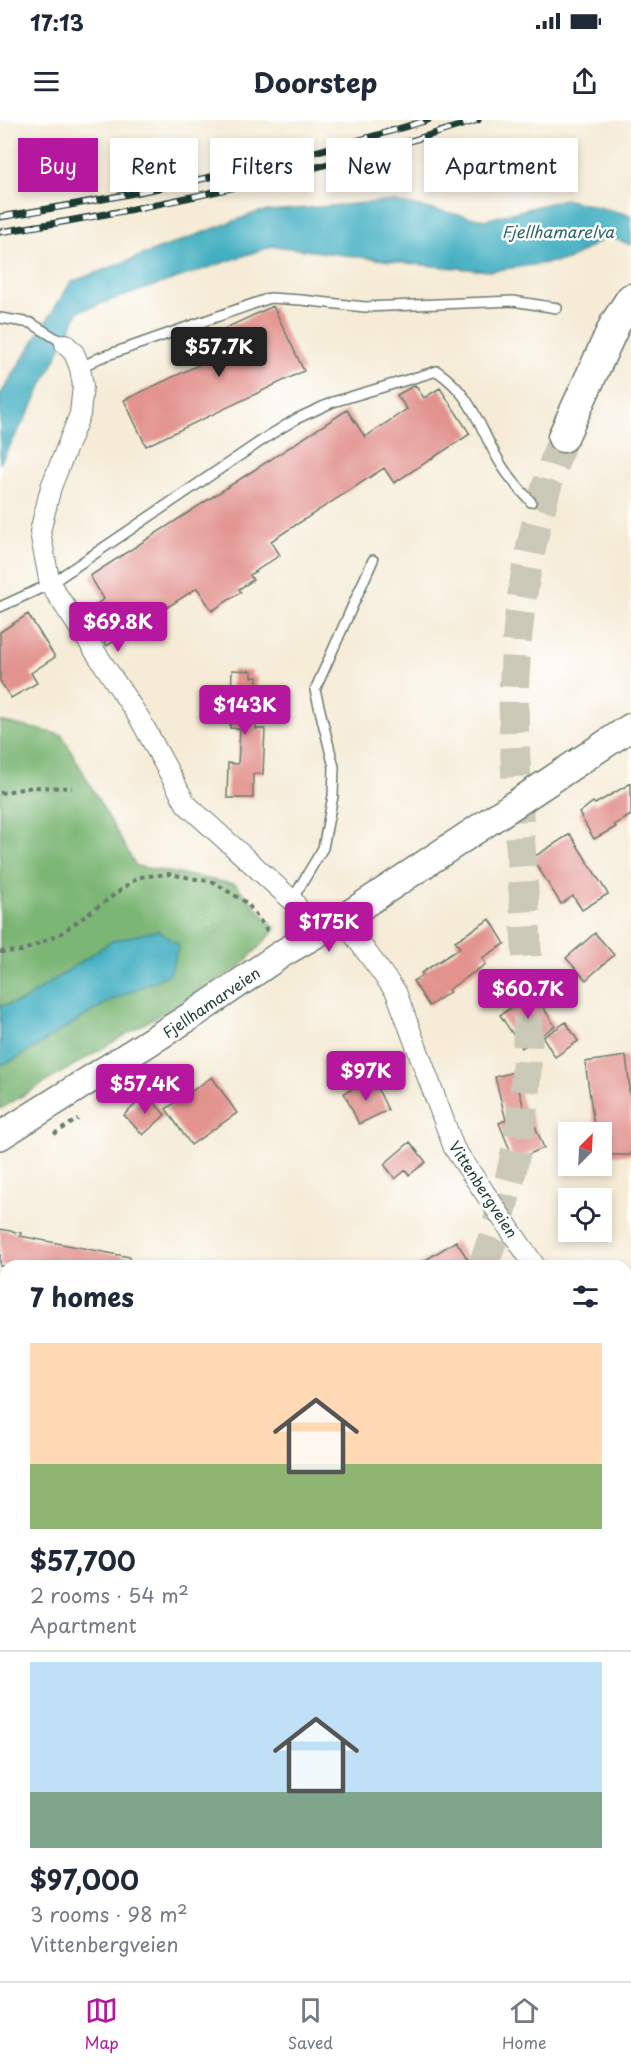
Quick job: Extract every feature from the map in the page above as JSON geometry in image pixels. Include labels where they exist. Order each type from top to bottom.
[{"type":"main road","points":[[563,437],[615,324],[631,299]]},
{"type":"main road","name":"Fjellhamarveien","points":[[0,1136],[188,1018],[283,953],[342,919],[631,727]]},
{"type":"street","points":[[65,344],[74,353],[80,368],[83,386],[80,414],[51,488],[40,532],[50,584],[140,719],[186,804],[292,900],[316,935]]},
{"type":"street","name":"Vittenbergveien","points":[[342,919],[396,992],[454,1148],[531,1260]]},
{"type":"lane","points":[[80,368],[99,358],[270,298],[365,307],[513,301],[557,308]]},
{"type":"lane","points":[[0,318],[31,323],[65,344]]},
{"type":"lane","points":[[0,607],[50,584],[296,419],[333,402],[437,371],[453,382],[469,402],[500,464],[531,502]]},
{"type":"lane","points":[[292,900],[323,848],[333,796],[334,767],[315,690],[373,560]]},
{"type":"path","points":[[0,793],[33,787],[72,788]]},
{"type":"path","points":[[0,952],[22,951],[60,934],[139,877],[170,873],[213,882],[247,903],[270,935]]},
{"type":"green space","points":[[0,721],[62,735],[136,866],[235,884],[276,929],[240,967],[0,1109],[0,1065],[14,1060],[108,1002],[112,941],[21,1002],[0,1006]]},
{"type":"water","name":"Fjellhamarelva","points":[[564,199],[631,215],[631,245],[608,236],[568,260],[490,271],[273,246],[79,311],[29,412],[0,463],[0,395],[71,282],[258,212],[391,201],[485,220]]},
{"type":"water","points":[[158,930],[179,945],[170,974],[108,1002],[14,1060],[0,1065],[0,1006],[21,1002],[112,941]]},
{"type":"building","points":[[273,306],[304,371],[146,446],[124,400],[224,353],[215,333]]},
{"type":"building","points":[[415,385],[424,398],[440,388],[470,434],[394,483],[384,468],[271,541],[280,555],[250,575],[253,580],[239,589],[241,592],[212,611],[197,588],[107,646],[85,612],[104,599],[90,576],[347,410],[365,437],[407,409],[397,395]]},
{"type":"building","points":[[28,614],[55,657],[31,673],[37,683],[11,698],[0,681],[0,632]]},
{"type":"building","points":[[232,670],[252,671],[252,677],[257,677],[256,729],[265,729],[263,774],[253,774],[253,798],[227,798],[228,763],[238,764],[240,729],[230,728]]},
{"type":"building","points":[[631,783],[631,815],[614,825],[616,827],[594,839],[579,813],[593,802],[595,804]]},
{"type":"building","points":[[570,834],[608,894],[582,910],[573,896],[561,904],[532,858]]},
{"type":"building","points":[[490,919],[505,944],[482,958],[486,964],[429,1006],[413,981],[423,975],[421,973],[460,948],[455,941]]},
{"type":"building","points":[[595,933],[614,955],[586,980],[566,958]]},
{"type":"building","points":[[534,993],[555,1026],[522,1048],[500,1015]]},
{"type":"building","points":[[566,1022],[578,1041],[555,1057],[543,1037]]},
{"type":"building","points":[[626,1056],[631,1107],[631,1155],[612,1155],[612,1122],[594,1122],[585,1062]]},
{"type":"building","points":[[514,1072],[525,1112],[529,1111],[544,1148],[514,1160],[499,1123],[506,1120],[495,1077]]},
{"type":"building","points":[[212,1077],[237,1113],[191,1145],[166,1109]]},
{"type":"building","points":[[373,1079],[388,1110],[359,1124],[344,1093]]},
{"type":"building","points":[[147,1094],[165,1115],[143,1135],[124,1115]]},
{"type":"building","points":[[410,1142],[426,1162],[409,1175],[406,1170],[395,1179],[384,1164]]},
{"type":"building","points":[[0,1229],[21,1233],[20,1236],[130,1257],[130,1260],[0,1260]]},
{"type":"building","points":[[456,1241],[468,1260],[426,1260]]},
{"type":"tunnel","points":[[485,1260],[513,1164],[522,1111],[527,1058],[527,958],[514,729],[517,638],[530,551],[553,465],[563,437]]},
{"type":"railway","points":[[0,217],[162,188],[269,164],[428,120]]},
{"type":"railway","points":[[0,232],[121,211],[242,186],[361,155],[478,120]]}]
